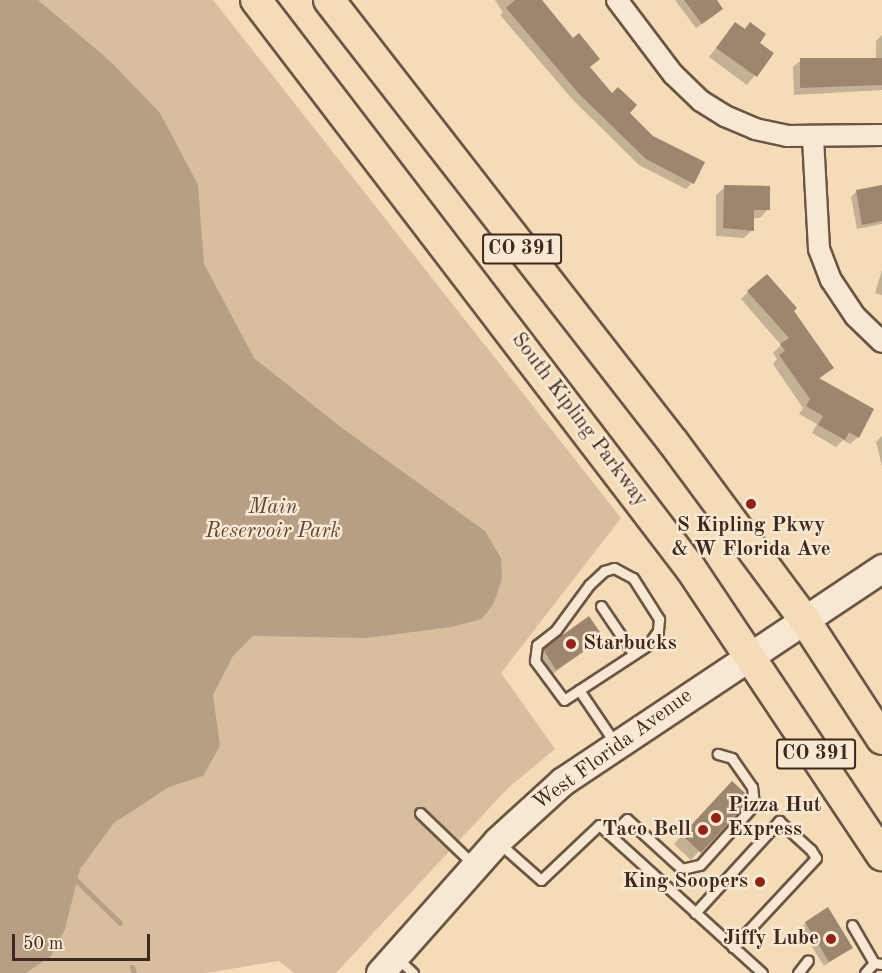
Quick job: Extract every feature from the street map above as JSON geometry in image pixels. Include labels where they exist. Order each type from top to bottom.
[{"type":"main road","name":"South Kipling Parkway","points":[[256,0],[606,456],[750,654],[882,855]]},
{"type":"main road","name":"CO 391","points":[[330,0],[804,619],[882,739]]},
{"type":"street","points":[[617,0],[673,74],[701,101],[747,127],[813,138],[882,135]]},
{"type":"street","points":[[813,138],[819,249],[831,280],[855,316],[882,342]]},
{"type":"street","name":"West Florida Avenue","points":[[396,967],[474,865],[563,781],[615,743],[882,568]]},
{"type":"lane","points":[[614,568],[633,578],[659,619],[658,631],[648,645],[632,652],[564,700],[535,660],[537,645],[556,630],[589,585],[604,571],[614,568]]},
{"type":"lane","points":[[601,606],[632,652]]},
{"type":"lane","points":[[579,690],[615,743]]},
{"type":"lane","points":[[610,835],[627,819],[682,869],[700,865],[754,805],[752,787],[732,758],[718,754]]},
{"type":"lane","points":[[420,813],[474,865]]},
{"type":"lane","points":[[695,913],[779,821],[811,850],[816,858],[733,947]]},
{"type":"lane","points":[[497,841],[541,880],[599,825],[762,973]]},
{"type":"lane","points":[[852,925],[878,964],[865,973]]},
{"type":"lane","points":[[798,973],[808,960]]},
{"type":"green space","name":"Main Reservoir Park","points":[[0,0],[213,0],[621,518],[501,673],[555,749],[508,788],[336,973],[294,973],[279,961],[206,973],[0,973]]},
{"type":"shaded area","points":[[0,0],[38,0],[110,61],[160,113],[198,185],[204,264],[254,358],[342,428],[485,531],[501,558],[502,578],[494,603],[482,619],[451,627],[366,638],[253,636],[233,656],[213,695],[220,746],[203,776],[169,787],[114,823],[80,869],[65,929],[51,956],[26,973],[0,973]]},
{"type":"building","points":[[515,0],[542,0],[573,38],[579,33],[600,59],[590,67],[612,93],[618,87],[637,105],[630,113],[653,136],[705,162],[694,184],[646,159],[579,94],[506,8]]},
{"type":"building","points":[[684,0],[717,0],[723,9],[702,24]]},
{"type":"building","points":[[735,22],[745,29],[750,22],[766,34],[760,43],[774,53],[757,77],[716,48]]},
{"type":"building","points":[[800,58],[882,58],[882,85],[800,88]]},
{"type":"building","points":[[724,185],[770,186],[770,210],[754,210],[754,231],[723,228]]},
{"type":"building","points":[[882,185],[882,221],[862,225],[856,190]]},
{"type":"building","points":[[767,274],[797,308],[794,311],[834,368],[819,378],[874,409],[859,438],[849,432],[845,440],[818,425],[823,416],[806,406],[810,399],[779,355],[785,351],[780,344],[789,338],[747,291]]},
{"type":"building","points":[[589,616],[604,638],[556,670],[543,649]]},
{"type":"building","points":[[732,781],[746,794],[747,803],[701,853],[682,835]]},
{"type":"building","name":"Jiffy Lube","points":[[828,907],[853,948],[829,962],[805,922]]},
{"type":"waterway","points":[[77,881],[120,923]]},
{"type":"waterway","points":[[132,967],[134,973]]},
{"type":"place","name":"S Kipling Pkwy & W Florida Ave","points":[[751,504]]},
{"type":"place","name":"Starbucks","points":[[571,644]]},
{"type":"place","name":"Pizza Hut Express","points":[[716,818]]},
{"type":"place","name":"Taco Bell","points":[[703,830]]},
{"type":"place","name":"King Soopers","points":[[760,882]]},
{"type":"place","name":"Jiffy Lube","points":[[831,939]]}]
